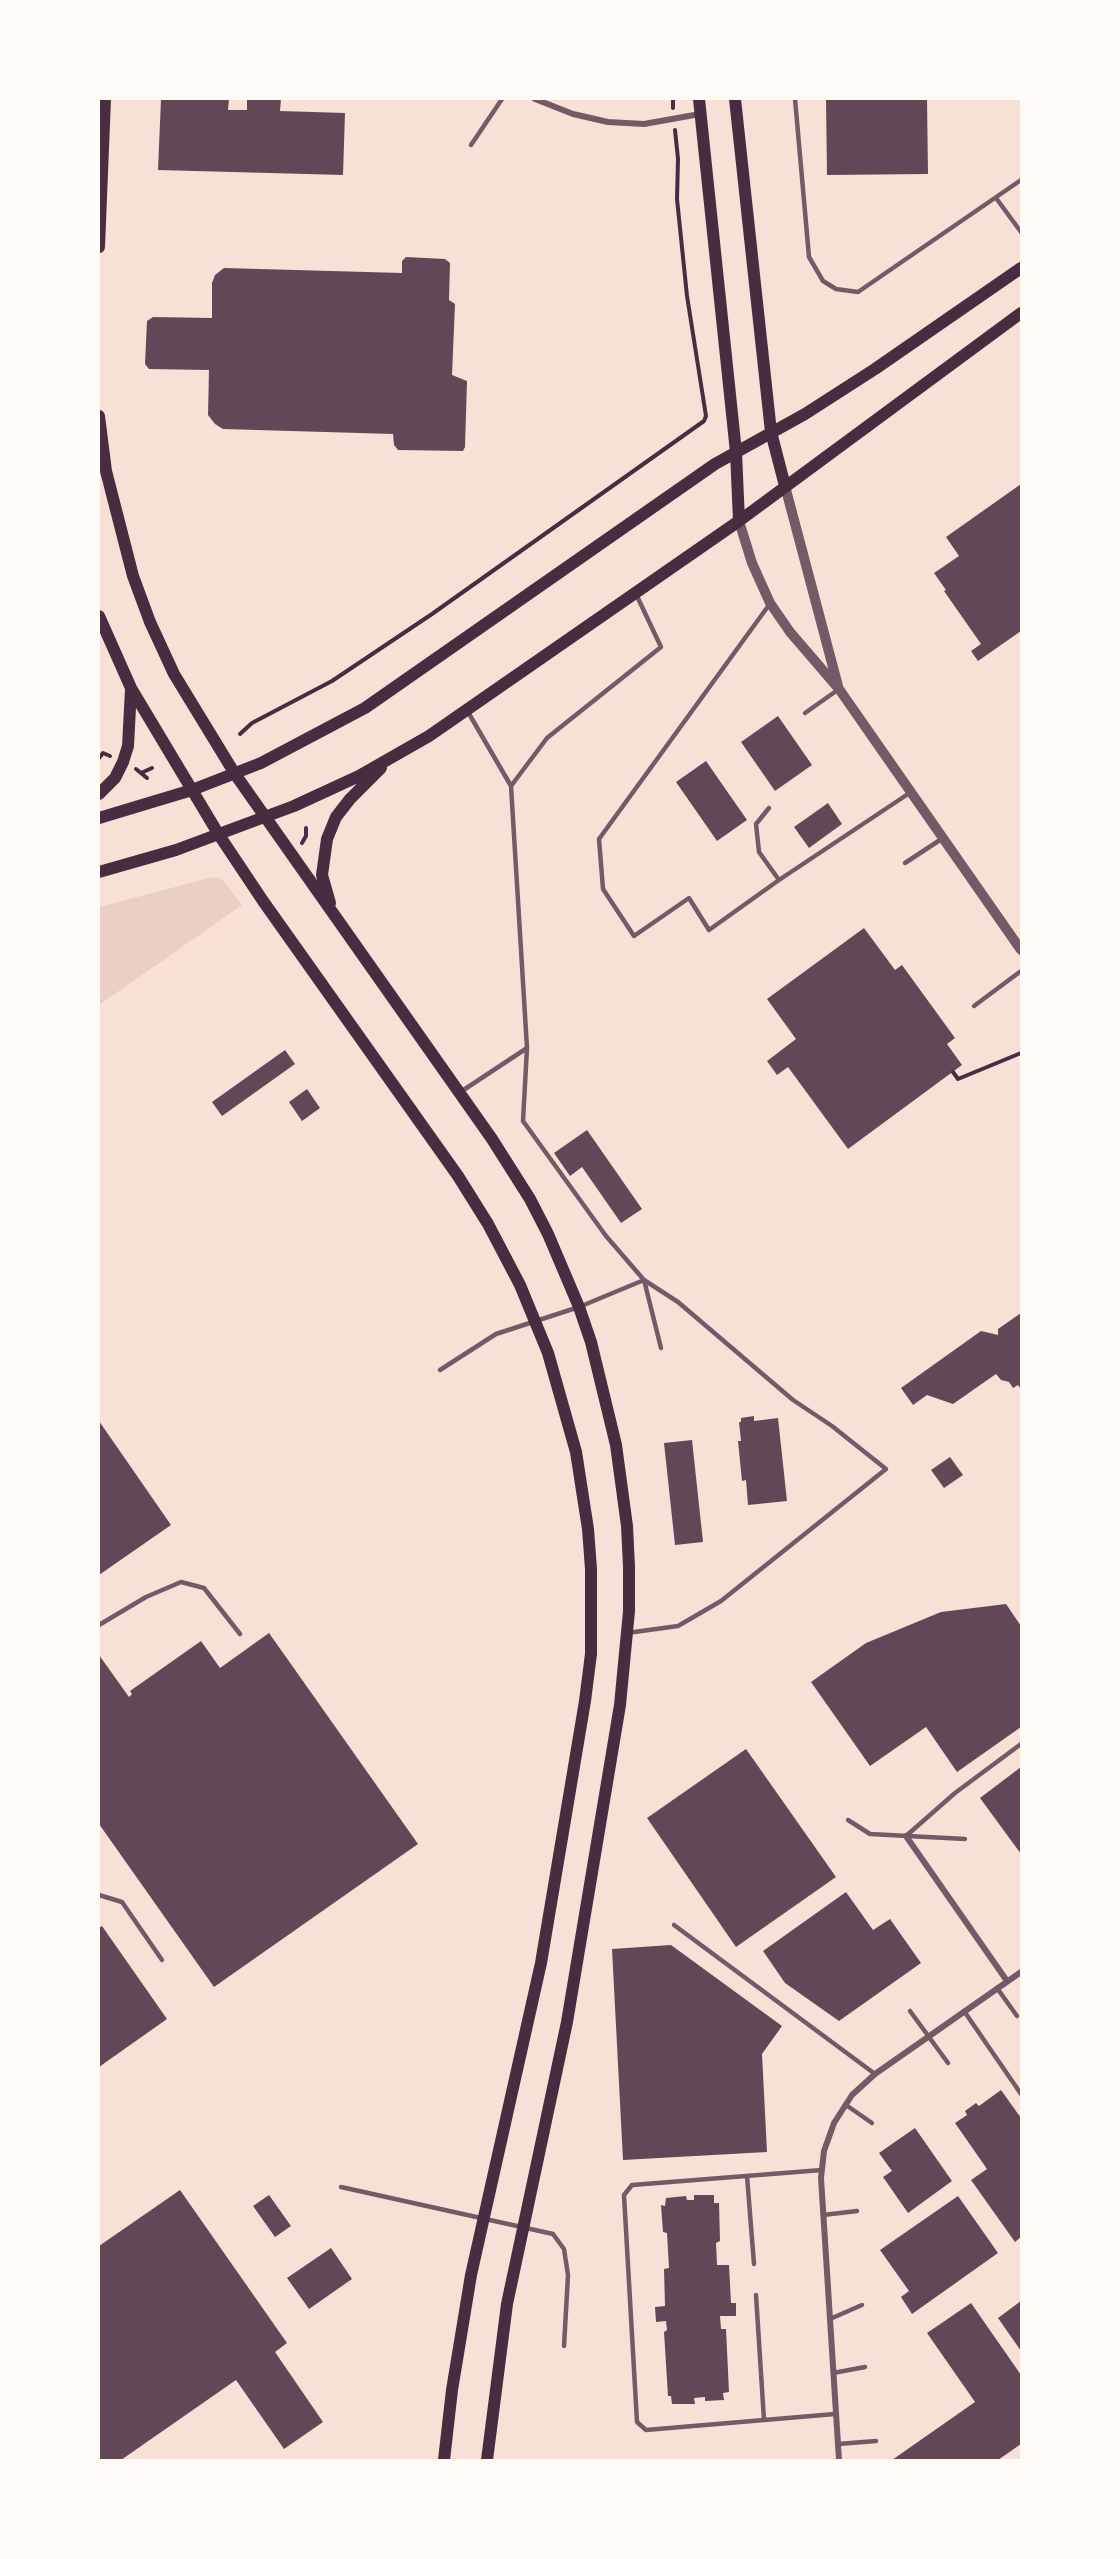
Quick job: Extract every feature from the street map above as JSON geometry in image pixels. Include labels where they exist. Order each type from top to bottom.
[{"type":"main road","points":[[99,247],[105,99]]},
{"type":"main road","points":[[699,99],[736,452],[739,521]]},
{"type":"main road","points":[[735,99],[771,432],[785,486]]},
{"type":"main road","points":[[99,818],[192,790],[235,774],[329,729],[390,692],[712,466],[875,369],[1021,268]]},
{"type":"main road","points":[[99,872],[219,835],[327,791],[393,757],[466,710],[739,521],[1021,313]]},
{"type":"main road","points":[[99,416],[106,471],[133,576],[150,622],[174,674],[235,774],[512,1168],[548,1234],[579,1307],[608,1409],[622,1484],[629,1567],[627,1633],[620,1705],[567,2022],[502,2338],[487,2460]]},
{"type":"main road","points":[[99,616],[130,688],[219,835],[263,901],[458,1176],[516,1277],[535,1320],[562,1395],[583,1487],[591,1569],[591,1654],[585,1701],[541,1963],[483,2219],[461,2333],[444,2460]]},
{"type":"main road","points":[[99,794],[115,778],[123,762],[129,739],[130,688]]},
{"type":"main road","points":[[341,926],[328,900],[321,875],[327,839],[336,817],[350,799],[393,757]]},
{"type":"street","points":[[535,99],[573,114],[608,122],[644,124],[700,114]]},
{"type":"street","points":[[785,486],[839,689]]},
{"type":"street","points":[[739,521],[752,563],[770,603],[790,632],[839,689],[1021,950]]},
{"type":"street","points":[[906,1836],[1007,1981]]},
{"type":"street","points":[[837,2460],[822,2170],[824,2151],[834,2123],[852,2095],[875,2074],[1021,1971]]},
{"type":"lane","points":[[471,145],[502,99]]},
{"type":"lane","points":[[795,99],[809,256],[823,281],[836,289],[858,292],[1021,180]]},
{"type":"lane","points":[[996,198],[1021,232]]},
{"type":"lane","points":[[511,786],[547,738],[661,647],[635,592]]},
{"type":"lane","points":[[770,603],[599,839],[603,889],[634,936],[689,898],[710,930],[779,880],[911,792]]},
{"type":"lane","points":[[805,713],[839,689]]},
{"type":"lane","points":[[466,710],[511,786],[527,1048],[523,1121],[606,1236],[644,1280],[678,1302],[793,1400],[832,1426],[886,1469],[721,1601],[678,1626],[627,1633]]},
{"type":"lane","points":[[769,808],[756,824],[759,852],[779,880]]},
{"type":"lane","points":[[905,863],[943,838]]},
{"type":"lane","points":[[974,1005],[1021,971]]},
{"type":"lane","points":[[459,1093],[527,1048]]},
{"type":"lane","points":[[440,1370],[496,1334],[579,1307],[644,1280]]},
{"type":"lane","points":[[644,1280],[661,1348]]},
{"type":"lane","points":[[99,1625],[146,1597],[181,1582],[204,1588],[240,1634]]},
{"type":"lane","points":[[906,1836],[955,1793],[1021,1744]]},
{"type":"lane","points":[[848,1820],[870,1834],[966,1839]]},
{"type":"lane","points":[[99,1895],[122,1902],[162,1960]]},
{"type":"lane","points":[[674,1925],[875,2074]]},
{"type":"lane","points":[[997,1988],[1017,2016]]},
{"type":"lane","points":[[910,2011],[948,2063]]},
{"type":"lane","points":[[964,2011],[1021,2094]]},
{"type":"lane","points":[[846,2105],[872,2123]]},
{"type":"lane","points":[[822,2170],[632,2185],[624,2195],[637,2422],[646,2430],[835,2414]]},
{"type":"lane","points":[[747,2176],[754,2265]]},
{"type":"lane","points":[[341,2187],[553,2234],[564,2249],[568,2275],[564,2346]]},
{"type":"lane","points":[[824,2214],[857,2211]]},
{"type":"lane","points":[[756,2295],[764,2420]]},
{"type":"lane","points":[[830,2319],[862,2305]]},
{"type":"lane","points":[[833,2373],[865,2367]]},
{"type":"lane","points":[[837,2444],[876,2441]]},
{"type":"path","points":[[240,734],[252,723],[332,681],[432,614],[704,421],[704,405],[687,296],[677,199],[678,159],[673,99]]},
{"type":"path","points":[[99,758],[103,753],[110,757]]},
{"type":"path","points":[[134,767],[147,778]]},
{"type":"path","points":[[141,773],[152,768]]},
{"type":"path","points":[[301,843],[306,836],[306,828]]},
{"type":"path","points":[[953,1072],[958,1078],[1021,1053]]},
{"type":"shaded area","points":[[213,877],[221,878],[242,905],[99,1005],[99,907]]},
{"type":"building","points":[[161,99],[229,99],[228,110],[247,110],[247,99],[281,99],[280,111],[345,113],[343,175],[158,170]]},
{"type":"building","points":[[826,99],[927,99],[928,174],[827,175]]},
{"type":"building","points":[[406,257],[445,259],[450,263],[449,300],[455,304],[452,375],[467,381],[463,451],[398,450],[394,445],[393,434],[223,429],[215,424],[208,415],[209,370],[149,369],[145,364],[147,321],[153,317],[212,318],[212,283],[215,275],[224,268],[402,273],[402,261]]},
{"type":"building","points":[[1021,484],[1021,631],[978,661],[971,651],[981,644],[934,573],[959,556],[946,537]]},
{"type":"building","points":[[778,716],[812,765],[775,791],[741,742]]},
{"type":"building","points":[[706,761],[747,820],[717,841],[676,782]]},
{"type":"building","points":[[828,803],[842,824],[809,848],[794,827]]},
{"type":"building","points":[[864,928],[895,970],[902,965],[955,1038],[947,1044],[962,1065],[848,1149],[788,1067],[777,1075],[767,1061],[796,1039],[767,999]]},
{"type":"building","points":[[285,1050],[295,1064],[222,1116],[212,1102]]},
{"type":"building","points":[[307,1089],[320,1108],[302,1121],[289,1102]]},
{"type":"building","points":[[587,1130],[642,1209],[621,1223],[582,1167],[570,1176],[554,1153]]},
{"type":"building","points":[[1021,1313],[1021,1389],[1018,1385],[1013,1388],[1009,1382],[1001,1380],[996,1374],[953,1404],[927,1395],[913,1405],[901,1388],[981,1331],[998,1335],[998,1329]]},
{"type":"building","points":[[754,1416],[754,1421],[778,1418],[787,1501],[748,1505],[746,1480],[742,1481],[738,1441],[741,1441],[739,1422],[741,1418]]},
{"type":"building","points":[[99,1421],[171,1525],[99,1575]]},
{"type":"building","points":[[692,1440],[703,1542],[675,1545],[664,1443]]},
{"type":"building","points":[[950,1457],[963,1475],[944,1488],[931,1470]]},
{"type":"building","points":[[1006,1604],[1021,1626],[1021,1727],[957,1772],[926,1727],[870,1766],[811,1682],[866,1643],[941,1612]]},
{"type":"building","points":[[269,1633],[418,1844],[214,1987],[99,1824],[99,1655],[129,1697],[132,1694],[130,1691],[201,1641],[220,1668]]},
{"type":"building","points":[[746,1749],[836,1877],[736,1947],[647,1818]]},
{"type":"building","points":[[1021,1767],[1021,1854],[980,1798]]},
{"type":"building","points":[[846,1892],[873,1930],[890,1919],[921,1963],[839,2021],[785,1983],[763,1951]]},
{"type":"building","points":[[102,1926],[167,2019],[99,2067],[99,1928]]},
{"type":"building","points":[[671,1945],[782,2026],[762,2054],[767,2152],[623,2160],[612,1949]]},
{"type":"building","points":[[1001,2090],[1021,2118],[1021,2237],[1015,2242],[971,2180],[987,2169],[955,2123],[967,2115],[965,2111],[976,2103],[979,2106]]},
{"type":"building","points":[[915,2128],[952,2181],[908,2213],[883,2177],[892,2171],[879,2153]]},
{"type":"building","points":[[180,2190],[287,2343],[275,2352],[323,2422],[284,2449],[236,2380],[121,2460],[99,2460],[99,2246]]},
{"type":"building","points":[[269,2195],[291,2226],[275,2237],[253,2206]]},
{"type":"building","points":[[694,2195],[714,2195],[714,2203],[719,2203],[720,2241],[716,2243],[717,2265],[729,2265],[731,2303],[736,2303],[736,2316],[720,2316],[721,2329],[726,2329],[729,2392],[723,2393],[724,2400],[705,2401],[705,2397],[694,2398],[695,2404],[672,2404],[671,2396],[668,2396],[664,2332],[667,2330],[666,2321],[656,2322],[655,2307],[665,2306],[664,2269],[669,2268],[667,2233],[663,2232],[661,2205],[665,2206],[666,2198],[686,2196],[687,2200],[694,2200]]},
{"type":"building","points":[[958,2196],[998,2253],[912,2314],[901,2297],[909,2291],[880,2250]]},
{"type":"building","points":[[331,2248],[352,2279],[309,2309],[287,2278]]},
{"type":"building","points":[[1021,2301],[1021,2351],[998,2318]]},
{"type":"building","points":[[971,2303],[1021,2375],[1021,2444],[998,2460],[892,2460],[975,2402],[927,2333]]}]
